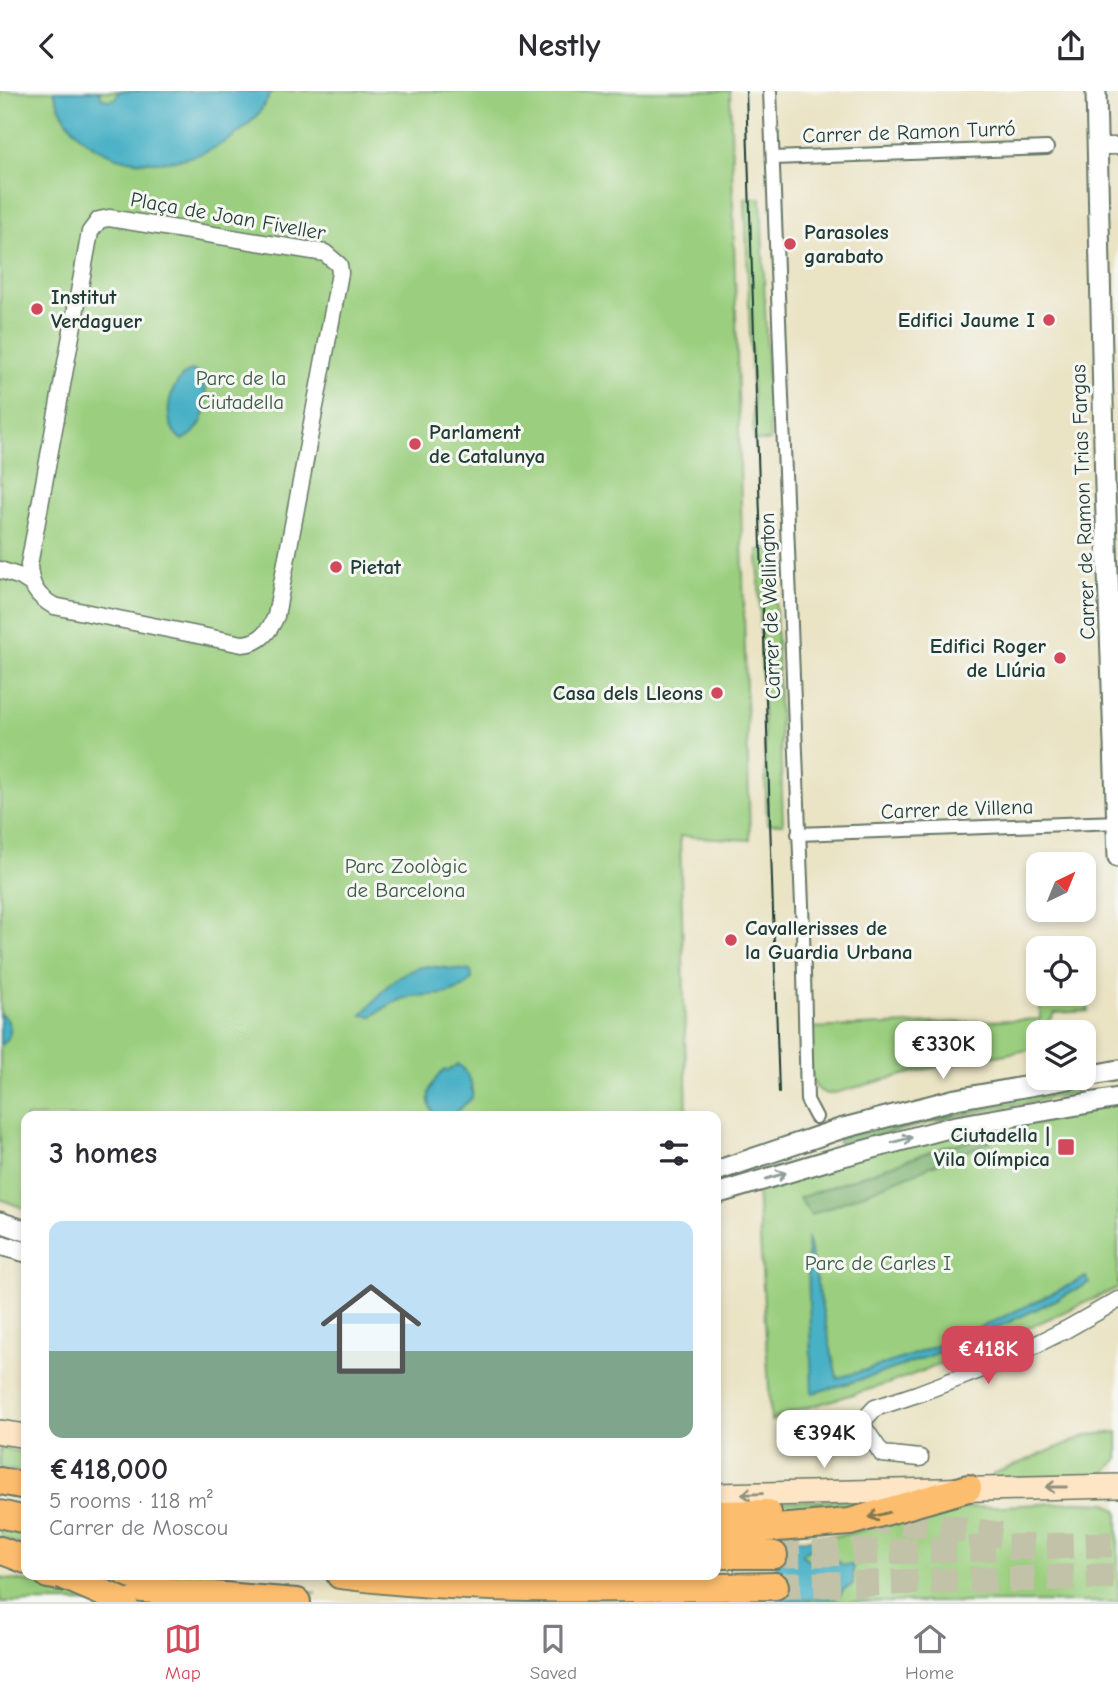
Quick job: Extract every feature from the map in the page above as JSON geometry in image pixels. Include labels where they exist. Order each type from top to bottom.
[{"type":"highway","points":[[0,1481],[21,1485]]},
{"type":"highway","points":[[721,1534],[850,1523],[968,1488]]},
{"type":"highway","points":[[721,1514],[774,1513]]},
{"type":"highway","points":[[0,1514],[21,1519]]},
{"type":"highway","points":[[0,1550],[21,1558]]},
{"type":"highway","points":[[721,1555],[774,1555]]},
{"type":"highway","points":[[0,1567],[21,1571]]},
{"type":"highway","points":[[73,1580],[124,1602]]},
{"type":"highway","points":[[80,1580],[131,1588],[297,1602]]},
{"type":"highway","points":[[390,1580],[513,1589],[775,1586]]},
{"type":"highway","points":[[539,1602],[658,1588]]},
{"type":"main road","points":[[0,1432],[21,1435]]},
{"type":"main road","points":[[721,1495],[1114,1486]]},
{"type":"street","name":"Carrer de Wellington","points":[[770,91],[807,1100],[816,1117]]},
{"type":"street","name":"Carrer de Ramon Trias Fargas","points":[[1096,91],[1112,487],[1118,857]]},
{"type":"street","points":[[1098,146],[1118,146]]},
{"type":"street","name":"Carrer de Ramon Turró","points":[[773,157],[1047,148]]},
{"type":"street","name":"Plaça de Joan Fiveller","points":[[119,218],[325,253],[332,257],[339,265],[340,273],[276,616],[263,637],[252,643],[242,644],[54,606],[43,600],[32,584],[29,565],[90,232],[94,225],[99,220],[119,218]]},
{"type":"street","points":[[0,570],[32,584]]},
{"type":"street","name":"Carrer de Villena","points":[[798,834],[1117,822]]},
{"type":"street","points":[[1096,1074],[1118,1070]]},
{"type":"street","points":[[721,1169],[827,1132],[1026,1085]]},
{"type":"street","points":[[721,1192],[956,1126],[1118,1098]]},
{"type":"street","points":[[0,1222],[21,1229]]},
{"type":"street","points":[[0,1245],[21,1251]]},
{"type":"street","points":[[920,1458],[882,1454],[861,1423],[875,1408],[1003,1361],[1118,1300]]},
{"type":"green space","name":"Parc Zoològic de Barcelona","points":[[0,91],[730,91],[750,840],[680,836],[687,1111],[21,1111],[21,1207],[0,1199]]},
{"type":"green space","points":[[745,198],[761,198],[770,441],[754,441]]},
{"type":"green space","points":[[774,549],[783,824],[767,824],[758,550]]},
{"type":"green space","points":[[1040,1006],[1088,1006],[1088,1011],[1055,1013],[1050,1020],[1026,1020],[1026,1050],[926,1069],[831,1094],[822,1092],[812,1078],[809,1058],[810,1028],[1040,1019]]},
{"type":"green space","points":[[1044,1090],[1077,1090],[1077,1093],[955,1116],[952,1107]]},
{"type":"green space","name":"Parc de Carles I","points":[[1118,1098],[1118,1288],[966,1355],[887,1384],[782,1415],[771,1421],[756,1172]]},
{"type":"green space","points":[[952,1107],[955,1116],[840,1146],[837,1138]]},
{"type":"green space","points":[[987,1137],[990,1142],[811,1215],[799,1198],[947,1146]]},
{"type":"green space","points":[[1118,1432],[1118,1458],[1106,1472],[1097,1476],[993,1479],[993,1474],[1088,1435]]},
{"type":"green space","points":[[0,1448],[21,1452],[21,1472],[0,1468]]},
{"type":"green space","points":[[902,1498],[777,1523],[776,1502]]},
{"type":"green space","points":[[1107,1503],[1118,1511],[1118,1602],[777,1602],[775,1539],[815,1539],[848,1534],[944,1509]]},
{"type":"green space","points":[[0,1530],[21,1535],[21,1545],[0,1537]]},
{"type":"green space","points":[[0,1578],[68,1588],[99,1602],[0,1602]]},
{"type":"green space","points":[[148,1580],[250,1580],[316,1593]]},
{"type":"water","points":[[54,91],[99,91],[102,98],[108,100],[115,99],[119,91],[272,91],[253,120],[225,142],[193,156],[159,162],[125,159],[94,147],[70,124]]},
{"type":"water","points":[[193,370],[205,386],[206,408],[198,428],[182,440],[170,424],[170,402],[178,382]]},
{"type":"water","points":[[427,966],[471,971],[472,979],[451,992],[407,997],[372,1016],[362,1015],[397,978]]},
{"type":"water","points":[[0,1013],[9,1025],[10,1034],[0,1046]]},
{"type":"water","points":[[458,1064],[465,1071],[470,1079],[472,1098],[457,1111],[432,1111],[429,1097],[432,1086],[444,1070],[448,1071]]},
{"type":"water","points":[[807,1236],[837,1378],[933,1347],[995,1321],[1086,1277],[1089,1283],[1022,1316],[919,1360],[812,1393]]},
{"type":"water","points":[[775,1539],[815,1539],[817,1544],[802,1554],[810,1561],[836,1560],[843,1565],[853,1565],[853,1585],[844,1589],[837,1598],[777,1601]]},
{"type":"tunnel","points":[[862,1520],[931,1525],[1001,1535]]},
{"type":"tunnel","points":[[774,1555],[1118,1544]]},
{"type":"tunnel","points":[[775,1586],[1118,1576]]},
{"type":"tram line","points":[[746,91],[779,1093]]},
{"type":"place","name":"Parasoles garabato","points":[[790,244]]},
{"type":"place","name":"Institut Verdaguer","points":[[37,309]]},
{"type":"place","name":"Edifici Jaume I","points":[[1049,320]]},
{"type":"place","name":"Parlament de Catalunya","points":[[415,444]]},
{"type":"place","name":"Pietat","points":[[336,567]]},
{"type":"place","name":"Edifici Roger de Llúria","points":[[1060,658]]},
{"type":"place","name":"Casa dels Lleons","points":[[717,693]]},
{"type":"place","name":"Cavallerisses de la Guardia Urbana","points":[[731,940]]},
{"type":"place","name":"Ciutadella | Vila Olímpica","points":[[1066,1147]]},
{"type":"park label","name":"Parc de la Ciutadella","points":[[241,390]]}]
